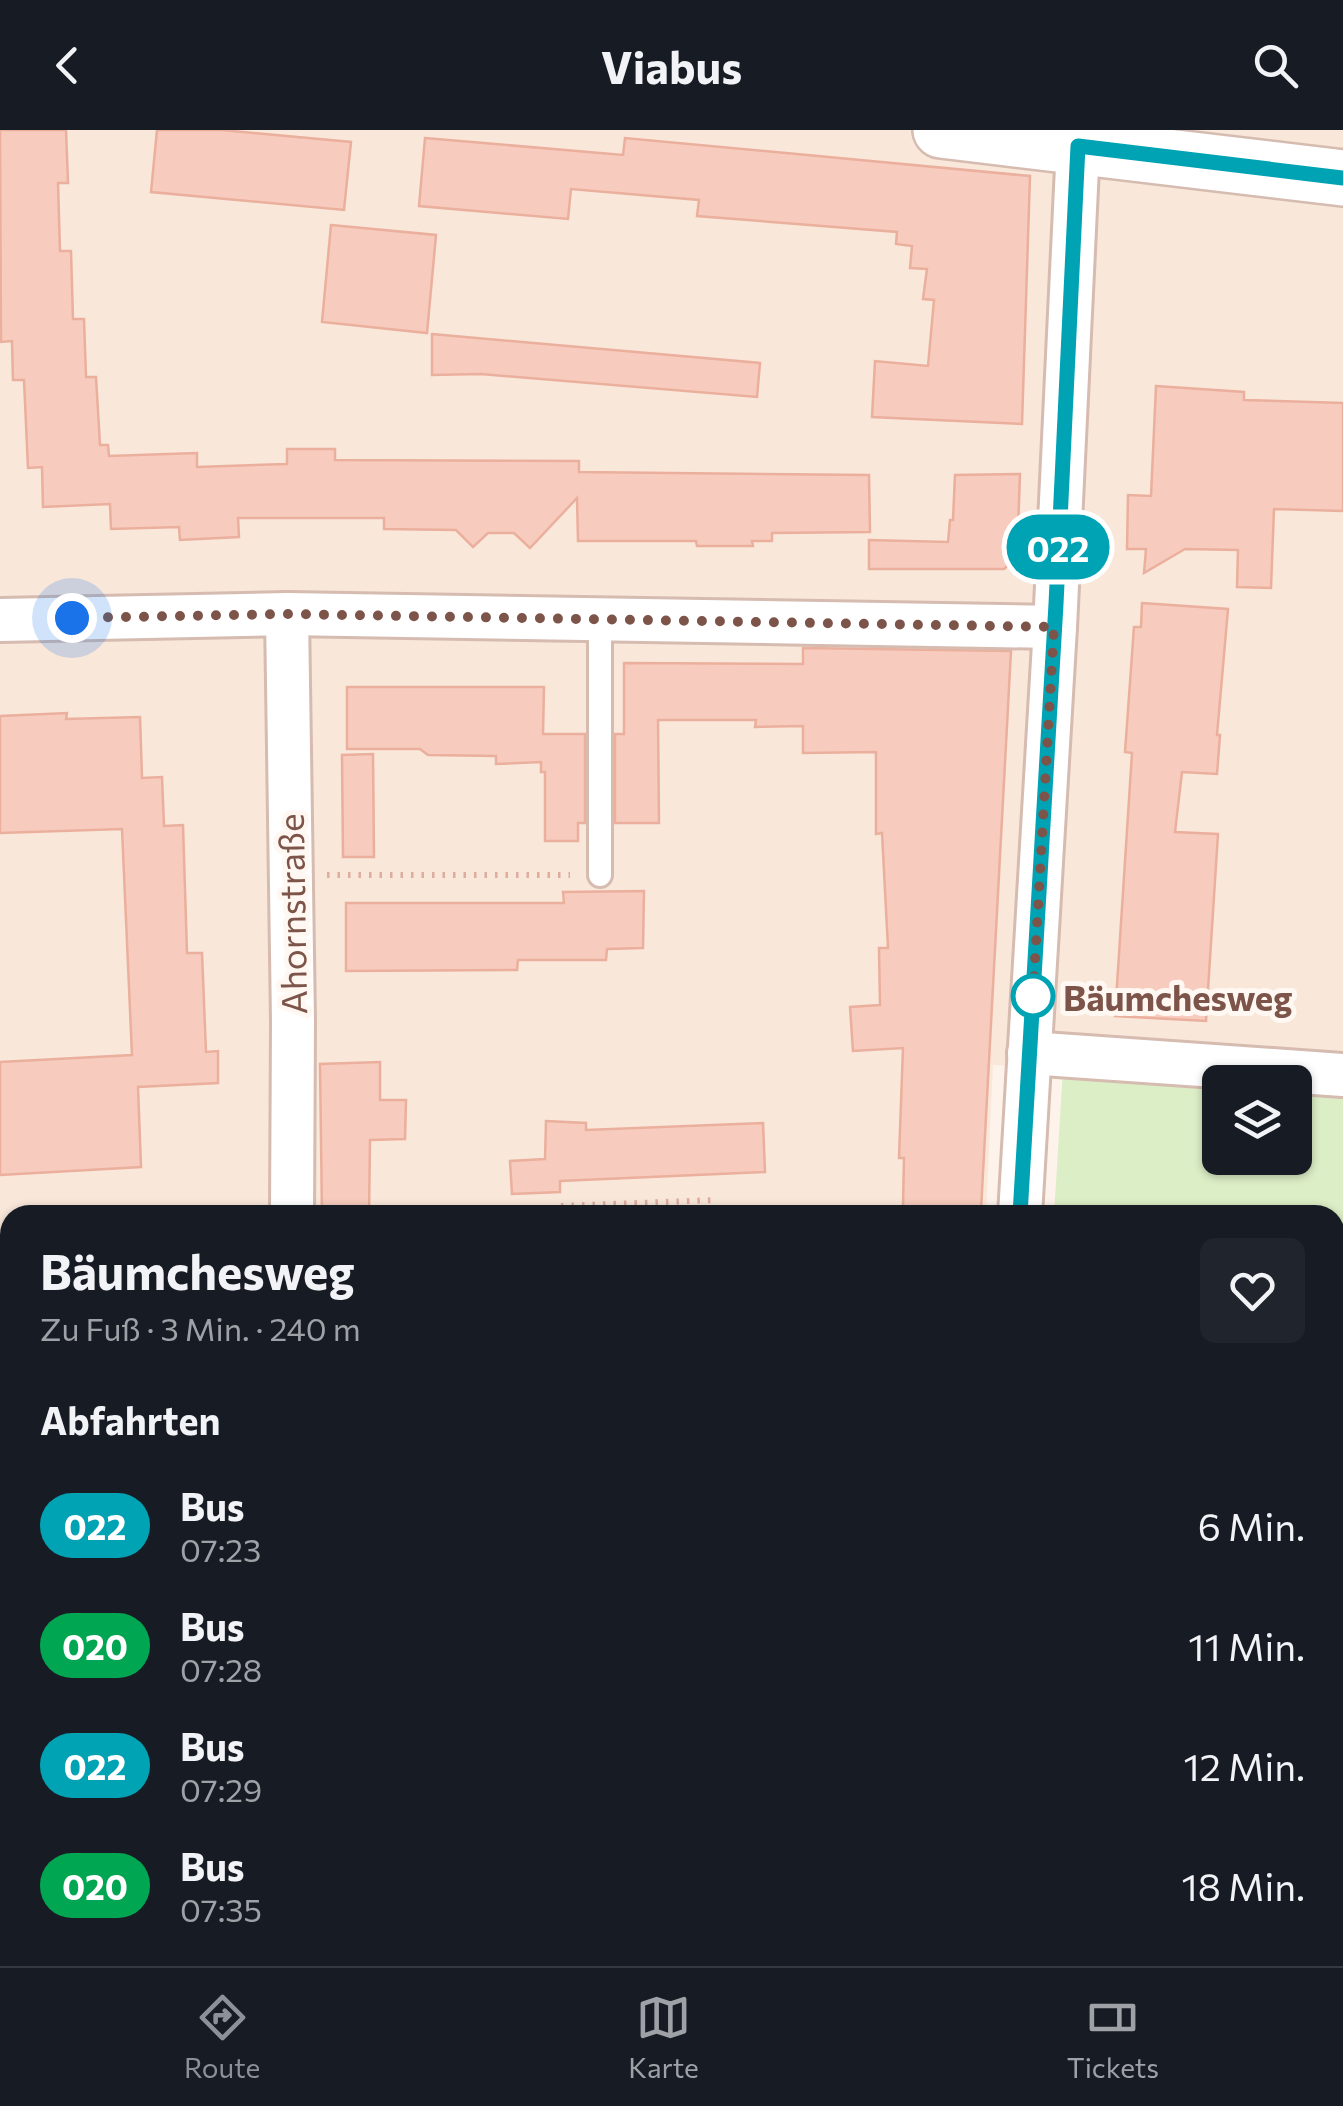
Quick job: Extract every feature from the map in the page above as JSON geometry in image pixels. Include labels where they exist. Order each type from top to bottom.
[{"type":"street","points":[[941,130],[1343,178]]},
{"type":"street","points":[[1021,1205],[1078,146]]},
{"type":"street","points":[[0,620],[287,614],[1054,627]]},
{"type":"street","name":"Ahornstraße","points":[[287,614],[292,1205]]},
{"type":"street","points":[[1029,1053],[1343,1074]]},
{"type":"lane","points":[[600,619],[600,875]]},
{"type":"path","points":[[291,875],[600,875]]},
{"type":"path","points":[[587,1205],[715,1200]]},
{"type":"shaded area","points":[[0,130],[1343,130],[1343,1084],[1312,1082],[1312,1065],[1202,1065],[1202,1076],[993,1065],[986,1205],[0,1205]]},
{"type":"green space","points":[[1063,1069],[1202,1076],[1202,1175],[1312,1175],[1312,1082],[1343,1084],[1343,1205],[1055,1205]]},
{"type":"building","points":[[0,130],[66,130],[68,183],[58,183],[60,251],[71,251],[73,319],[84,319],[86,377],[96,377],[100,445],[108,445],[109,456],[197,453],[197,467],[287,464],[287,449],[335,449],[335,460],[579,461],[579,472],[869,475],[870,532],[772,533],[772,541],[752,541],[753,546],[697,546],[696,541],[578,541],[577,498],[530,548],[514,533],[488,533],[473,547],[456,530],[384,529],[384,518],[238,518],[239,537],[180,540],[179,527],[111,529],[110,504],[43,507],[42,467],[28,468],[24,380],[13,380],[12,341],[1,342]]},
{"type":"building","points":[[157,130],[222,130],[351,142],[344,210],[151,192]]},
{"type":"building","points":[[425,138],[623,155],[625,138],[1030,176],[1022,424],[872,417],[875,361],[928,366],[934,300],[923,299],[927,269],[910,268],[912,246],[896,244],[897,232],[697,216],[699,200],[571,189],[568,219],[419,206]]},
{"type":"building","points":[[331,225],[436,235],[427,333],[322,322]]},
{"type":"building","points":[[432,334],[760,363],[757,397],[481,374],[432,375]]},
{"type":"building","points":[[1156,386],[1244,392],[1244,400],[1343,403],[1343,511],[1274,509],[1271,588],[1237,587],[1238,550],[1185,549],[1144,573],[1146,549],[1127,549],[1128,495],[1151,496]]},
{"type":"building","points":[[1020,474],[1017,558],[1004,569],[869,569],[869,540],[948,542],[955,475]]},
{"type":"building","points":[[1142,603],[1228,609],[1217,774],[1182,772],[1175,832],[1218,834],[1206,1021],[1115,1016],[1132,753],[1125,752],[1134,627],[1141,627]]},
{"type":"building","points":[[803,648],[1011,651],[981,1205],[903,1205],[904,1158],[899,1158],[903,1048],[853,1051],[850,1007],[880,1005],[879,948],[888,948],[882,833],[876,834],[876,752],[803,753],[803,726],[755,727],[756,720],[658,720],[659,823],[615,823],[615,734],[624,734],[624,663],[803,664]]},
{"type":"building","points":[[347,687],[544,687],[543,734],[585,734],[585,823],[578,823],[578,841],[545,841],[545,772],[541,772],[541,762],[496,764],[496,756],[428,755],[420,749],[347,749]]},
{"type":"building","points":[[67,713],[66,719],[140,717],[142,778],[162,777],[164,826],[183,825],[187,953],[202,953],[206,1052],[218,1051],[218,1083],[138,1087],[141,1167],[0,1175],[0,1062],[132,1055],[122,829],[0,833],[0,716]]},
{"type":"building","points":[[373,754],[374,857],[343,857],[342,755]]},
{"type":"building","points":[[644,891],[643,948],[607,949],[606,960],[518,960],[517,970],[346,971],[346,903],[564,903],[563,892]]},
{"type":"building","points":[[380,1062],[380,1100],[406,1100],[405,1139],[370,1140],[369,1205],[322,1205],[320,1064]]},
{"type":"building","points":[[546,1121],[586,1123],[586,1130],[763,1123],[765,1172],[560,1181],[560,1192],[512,1194],[510,1161],[545,1159]]},
{"type":"bus line","name":"022","points":[[1021,1205],[1078,146],[1343,178]]},
{"type":"place","name":"Bäumchesweg","points":[[1033,996]]},
{"type":"route","points":[[72,618],[287,614],[1054,627],[1033,996]]}]
